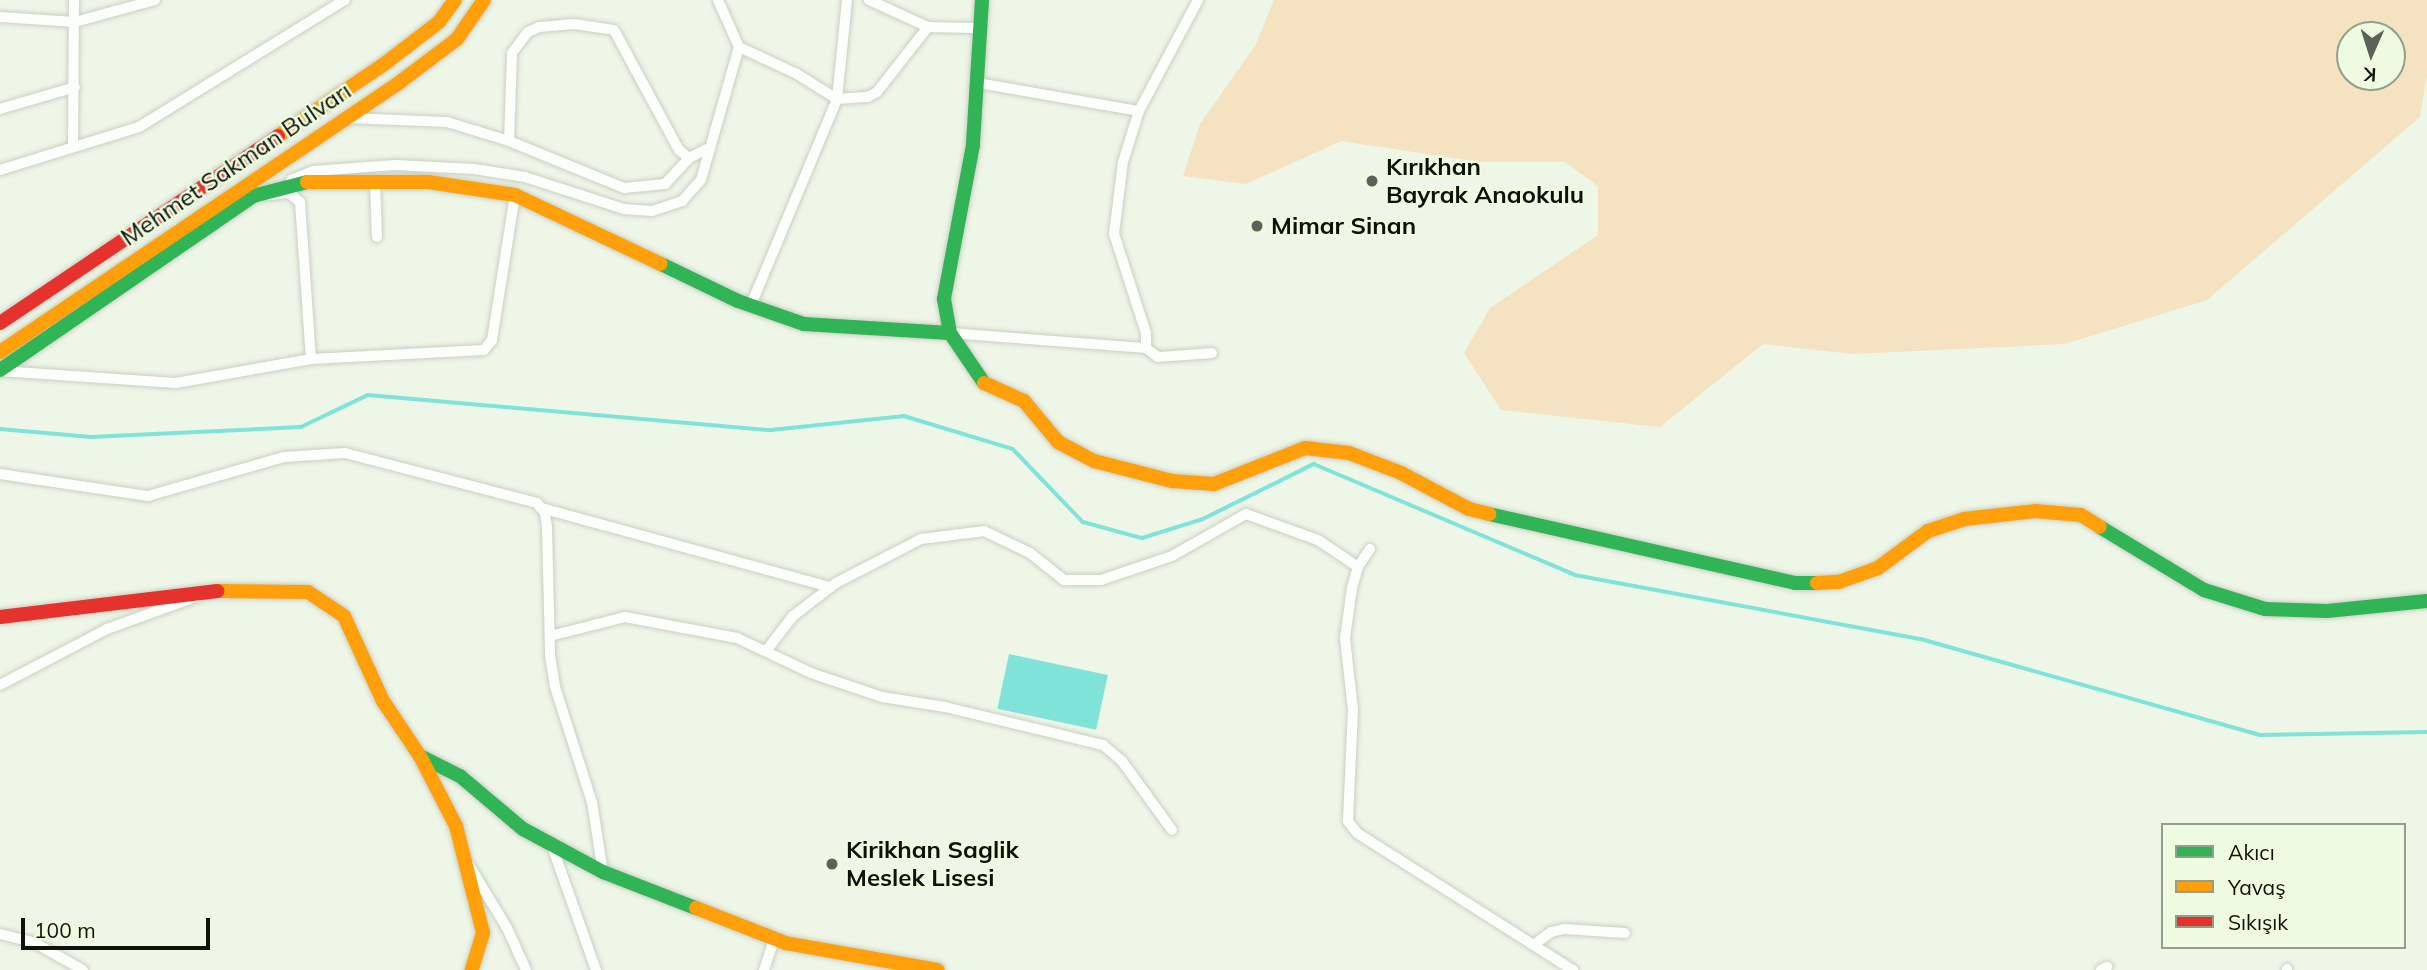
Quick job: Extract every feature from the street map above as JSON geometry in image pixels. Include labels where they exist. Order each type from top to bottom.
[{"type":"street","points":[[73,147],[74,0]]},
{"type":"street","points":[[0,17],[75,22],[155,0]]},
{"type":"street","points":[[0,170],[139,127],[345,0]]},
{"type":"street","name":"Mehmet Sakman Bulvarı","points":[[0,323],[383,65],[439,22],[455,0]]},
{"type":"street","name":"Mehmet Sakman Bulvarı","points":[[0,352],[346,118],[457,39],[484,0]]},
{"type":"street","points":[[0,370],[253,196],[313,171],[395,165],[526,177],[591,201],[652,211],[682,201],[701,180],[707,149],[727,101],[739,47],[718,0]]},
{"type":"street","points":[[751,305],[837,99],[848,0]]},
{"type":"street","points":[[869,0],[928,27],[982,28]]},
{"type":"street","points":[[982,0],[973,145],[944,299],[950,333],[984,383],[1024,401],[1058,442],[1094,461],[1172,481],[1214,484],[1305,448],[1349,453],[1401,473],[1469,509],[1795,583],[1839,582],[1878,568],[1928,531],[1964,519],[2035,511],[2081,515],[2204,590],[2265,609],[2327,611],[2427,601]]},
{"type":"street","points":[[1146,348],[1146,333],[1114,234],[1123,162],[1139,111],[1198,0]]},
{"type":"street","points":[[509,141],[512,53],[528,33],[539,27],[575,24],[614,30],[679,150],[689,158]]},
{"type":"street","points":[[739,47],[797,74],[837,99],[877,92],[928,27]]},
{"type":"street","points":[[978,82],[1139,111]]},
{"type":"street","points":[[0,109],[75,87]]},
{"type":"street","points":[[346,118],[447,122],[509,141],[624,188],[665,184],[689,158],[707,149]]},
{"type":"street","points":[[253,196],[296,182],[375,181],[428,182],[515,195],[751,305],[804,324],[1146,348],[1158,358],[1212,353]]},
{"type":"street","points":[[375,181],[377,237]]},
{"type":"street","points":[[253,196],[289,193],[300,202],[311,359]]},
{"type":"street","points":[[0,370],[176,383],[311,359],[372,352],[484,350],[492,340],[515,195]]},
{"type":"street","points":[[0,474],[148,496],[284,457],[345,453],[518,496],[541,508],[830,587]]},
{"type":"street","points":[[541,508],[547,528],[550,636],[555,687],[592,802],[603,872]]},
{"type":"street","points":[[766,652],[793,616],[830,587],[921,539],[984,531],[1030,553],[1064,580],[1101,580],[1172,556],[1246,514],[1318,540],[1357,567]]},
{"type":"street","points":[[1370,549],[1357,567],[1345,638],[1353,710],[1348,821],[1357,833],[1573,970]]},
{"type":"street","points":[[0,617],[238,589],[308,592],[344,616],[383,701],[420,756],[456,826],[483,933],[472,970]]},
{"type":"street","points":[[0,685],[107,629],[204,592]]},
{"type":"street","points":[[550,636],[625,617],[737,638],[882,697],[945,707],[1103,745],[1122,761],[1172,830]]},
{"type":"street","points":[[420,756],[460,776],[523,829],[603,872],[774,939],[938,970]]},
{"type":"street","points":[[552,846],[596,970]]},
{"type":"street","points":[[462,854],[507,928],[526,970]]},
{"type":"street","points":[[1535,944],[1550,932],[1564,929],[1625,933]]},
{"type":"street","points":[[0,934],[35,943],[83,970]]},
{"type":"street","points":[[764,970],[774,939]]},
{"type":"shaded area","points":[[1274,0],[2427,0],[2427,75],[2420,117],[2207,300],[2065,344],[1852,354],[1763,344],[1660,427],[1501,410],[1464,353],[1490,308],[1598,235],[1598,186],[1565,162],[1479,162],[1341,141],[1246,184],[1183,176],[1200,124],[1255,46]]},
{"type":"water","points":[[1009,654],[1108,675],[1096,730],[997,709]]},
{"type":"waterway","points":[[0,429],[91,437],[301,427],[368,395],[771,430],[904,416],[1013,449],[1083,522],[1142,538],[1203,519],[1314,464],[1575,575],[1921,639],[2260,735],[2427,732]]},
{"type":"traffic: fast","points":[[982,0],[973,145],[944,299],[950,333],[984,383]]},
{"type":"traffic: fast","points":[[0,370],[253,196],[307,182]]},
{"type":"traffic: fast","points":[[661,264],[738,301],[804,324],[950,333]]},
{"type":"traffic: fast","points":[[1489,514],[1795,583],[1817,583]]},
{"type":"traffic: fast","points":[[2100,527],[2204,590],[2265,609],[2327,611],[2427,601]]},
{"type":"traffic: fast","points":[[420,756],[460,776],[523,829],[603,872],[696,908]]},
{"type":"traffic: slow","points":[[278,136],[383,65],[439,22],[455,0]]},
{"type":"traffic: slow","points":[[0,352],[396,85],[457,39],[484,0]]},
{"type":"traffic: slow","points":[[307,182],[428,182],[515,195],[661,264]]},
{"type":"traffic: slow","points":[[984,383],[1024,401],[1058,442],[1094,461],[1172,481],[1214,484],[1305,448],[1349,453],[1401,473],[1469,509],[1489,514]]},
{"type":"traffic: slow","points":[[1817,583],[1839,582],[1878,568],[1928,531],[1964,519],[2035,511],[2081,515],[2100,527]]},
{"type":"traffic: slow","points":[[217,591],[308,592],[344,616],[383,701],[420,756],[456,826],[483,933],[472,970]]},
{"type":"traffic: slow","points":[[696,908],[786,943],[938,970]]},
{"type":"traffic: jam","points":[[0,323],[278,136]]},
{"type":"traffic: jam","points":[[0,617],[217,591]]},
{"type":"place","name":"Kırıkhan Bayrak Anaokulu","points":[[1372,181]]},
{"type":"place","name":"Mimar Sinan","points":[[1257,226]]},
{"type":"place","name":"Kirikhan Saglik Meslek Lisesi","points":[[832,864]]}]
